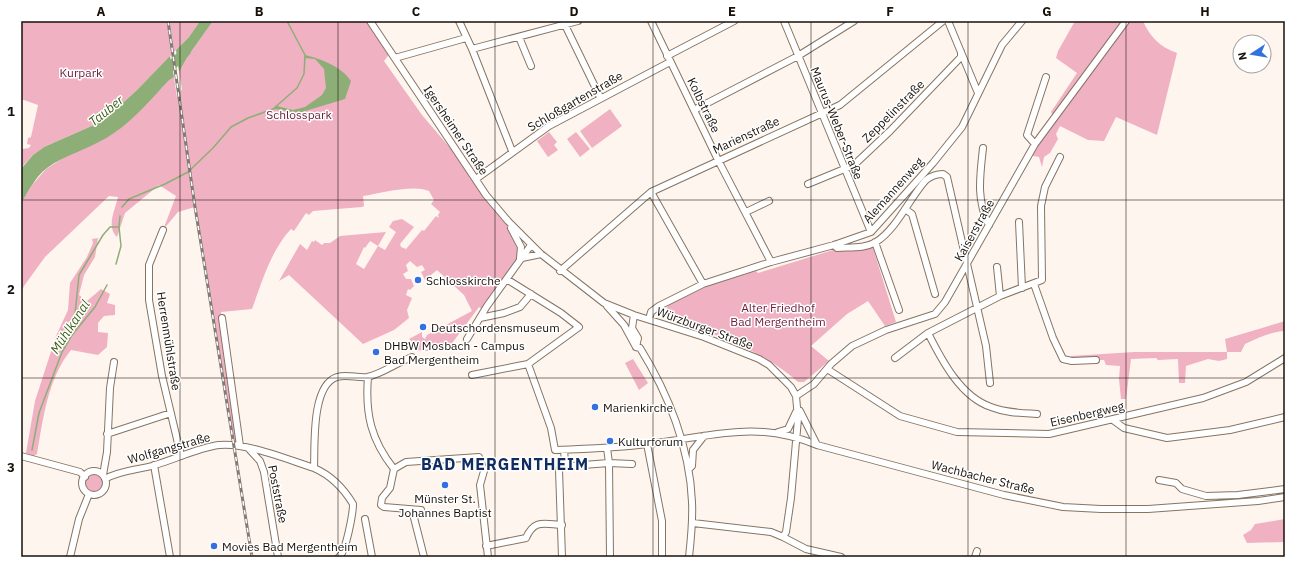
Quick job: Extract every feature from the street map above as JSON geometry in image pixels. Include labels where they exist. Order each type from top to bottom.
[{"type":"street","name":"Igersheimer Straße","points":[[370,21],[486,194],[531,245]]},
{"type":"street","points":[[459,21],[472,49],[512,151]]},
{"type":"street","points":[[472,49],[578,21]]},
{"type":"street","name":"Kolbstraße","points":[[651,21],[718,160],[771,262]]},
{"type":"street","points":[[717,21],[720,28]]},
{"type":"street","name":"Schloßgartenstraße","points":[[476,179],[512,151],[549,126],[734,21]]},
{"type":"street","name":"Maurus-Weber-Straße","points":[[784,21],[870,232]]},
{"type":"street","points":[[694,110],[798,56],[854,21]]},
{"type":"street","name":"Marienstraße","points":[[560,271],[651,192],[840,104],[943,21]]},
{"type":"street","points":[[948,21],[978,93]]},
{"type":"street","name":"Alemannenweg","points":[[649,320],[651,312],[659,306],[703,284],[771,262],[834,246],[870,232],[933,163],[962,126],[1002,45],[1022,21]]},
{"type":"street","name":"Kaiserstraße","points":[[796,396],[814,384],[827,369],[852,346],[886,330],[935,314],[945,302],[1034,144],[1126,21]]},
{"type":"street","points":[[565,25],[600,97]]},
{"type":"street","points":[[519,37],[531,66]]},
{"type":"street","points":[[395,58],[466,38]]},
{"type":"street","name":"Zeppelinstraße","points":[[808,184],[854,165],[890,131],[961,57],[961,52]]},
{"type":"street","points":[[1034,144],[1027,135],[1046,76]]},
{"type":"street","points":[[983,148],[979,190],[982,213],[989,225]]},
{"type":"street","points":[[895,358],[928,333],[1000,296],[1034,284],[1043,278],[1040,206],[1045,187],[1060,157]]},
{"type":"street","points":[[834,246],[837,248],[865,246],[875,242],[906,209],[926,180],[938,174],[943,174],[947,177],[986,346],[990,383]]},
{"type":"street","points":[[651,192],[703,284]]},
{"type":"street","points":[[486,194],[492,207],[519,240],[522,247],[520,261]]},
{"type":"street","points":[[746,212],[769,201]]},
{"type":"street","points":[[906,209],[912,214],[935,294]]},
{"type":"street","points":[[1019,222],[1022,288]]},
{"type":"street","name":"Herrenmühlstraße","points":[[163,230],[149,265],[150,300],[161,369],[181,456]]},
{"type":"street","points":[[875,242],[899,310]]},
{"type":"street","points":[[467,339],[487,306],[508,280],[531,245]]},
{"type":"street","name":"Würzburger Straße","points":[[531,245],[560,271],[604,304],[704,337],[759,359],[782,378],[796,396],[798,407],[791,498],[786,532],[783,536]]},
{"type":"street","points":[[520,261],[541,254]]},
{"type":"street","points":[[997,267],[1000,296]]},
{"type":"street","points":[[472,375],[528,364],[579,327],[508,280]]},
{"type":"street","points":[[1034,284],[1053,338],[1063,359],[1072,361],[1096,360]]},
{"type":"street","points":[[480,318],[504,313],[520,307],[531,294]]},
{"type":"street","points":[[604,304],[624,325],[645,362],[650,364],[666,396],[689,469],[693,523],[689,557]]},
{"type":"street","points":[[634,315],[632,328],[638,338],[636,347]]},
{"type":"street","points":[[222,318],[240,446],[321,471],[347,494],[353,504],[353,511],[347,541],[343,554],[339,557]]},
{"type":"street","points":[[928,333],[940,358],[974,399],[991,407],[1012,412],[1037,414]]},
{"type":"street","points":[[314,468],[318,408],[320,396],[325,387],[336,378],[353,376],[368,377],[412,357]]},
{"type":"street","name":"Eisenbergweg","points":[[827,369],[900,416],[957,432],[1049,434],[1203,398],[1246,382],[1285,358]]},
{"type":"street","points":[[21,456],[80,472],[85,477],[83,487],[89,494],[97,495],[101,493],[106,487],[104,477],[107,452],[110,388],[114,362]]},
{"type":"street","points":[[528,364],[537,384],[539,397],[551,428],[555,450],[564,450],[565,462],[560,470],[562,557]]},
{"type":"street","points":[[368,377],[368,405],[374,439],[394,469],[390,488],[382,498],[381,505],[384,507],[421,510]]},
{"type":"street","points":[[798,407],[817,445]]},
{"type":"street","points":[[777,432],[788,429],[798,407]]},
{"type":"street","points":[[107,434],[171,413]]},
{"type":"street","points":[[1113,420],[1124,428],[1167,438],[1230,430],[1285,417]]},
{"type":"street","points":[[796,437],[804,421]]},
{"type":"street","name":"Wachbacher Straße","points":[[564,450],[647,444],[743,431],[777,432],[817,445],[1004,495],[1062,507],[1148,509],[1258,501],[1285,497]]},
{"type":"street","points":[[689,469],[692,466],[693,450],[705,435]]},
{"type":"street","points":[[647,444],[652,462],[662,521],[662,557]]},
{"type":"street","name":"Wolfgangstraße","points":[[85,477],[92,472],[104,477],[154,465],[219,445],[240,446]]},
{"type":"street","points":[[607,448],[610,557]]},
{"type":"street","name":"Poststraße","points":[[249,449],[260,461],[264,472],[278,557]]},
{"type":"street","points":[[394,469],[406,462],[479,457],[484,471],[480,485],[488,557]]},
{"type":"street","points":[[565,462],[570,466],[608,463],[632,464]]},
{"type":"street","points":[[154,465],[170,557]]},
{"type":"street","points":[[1159,480],[1176,483],[1182,489],[1206,496],[1238,495],[1285,489]]},
{"type":"street","points":[[70,557],[78,518],[89,494]]},
{"type":"street","points":[[412,510],[424,557]]},
{"type":"street","points":[[365,519],[372,557]]},
{"type":"street","points":[[693,523],[771,532],[783,536],[806,549],[841,557]]},
{"type":"street","points":[[486,546],[526,538],[530,528],[538,524],[562,524]]},
{"type":"green space","name":"Kurpark","points":[[21,21],[200,21],[189,37],[137,90],[103,121],[44,147],[33,155],[21,168],[22,149],[29,148],[31,145],[27,144],[28,138],[31,137],[38,105],[21,99]]},
{"type":"green space","name":"Schlosspark","points":[[213,21],[370,21],[391,52],[384,61],[422,115],[475,177],[492,207],[512,230],[519,248],[516,261],[483,310],[479,307],[450,346],[428,351],[415,350],[409,343],[411,341],[409,339],[422,332],[422,337],[425,339],[427,335],[472,311],[464,295],[437,270],[425,280],[421,272],[425,270],[422,265],[417,267],[410,261],[406,265],[408,271],[403,274],[406,279],[411,279],[414,286],[410,290],[408,289],[406,295],[412,298],[407,310],[409,318],[394,330],[363,344],[289,275],[279,281],[300,244],[307,250],[312,241],[314,242],[315,240],[322,245],[324,243],[330,243],[340,236],[386,232],[378,246],[385,250],[396,232],[389,227],[393,221],[402,219],[414,227],[400,244],[401,247],[406,249],[422,230],[424,231],[436,216],[439,218],[438,215],[440,212],[431,204],[434,200],[429,191],[415,188],[363,196],[364,206],[362,207],[313,211],[309,215],[306,213],[294,231],[291,229],[278,247],[263,277],[252,309],[221,312],[240,446],[233,445],[195,207],[178,212],[163,230],[176,196],[159,185],[125,213],[117,237],[112,228],[112,218],[118,197],[109,196],[45,257],[24,286],[21,293],[21,203],[33,184],[46,169],[141,109],[169,79],[174,77],[177,98],[182,89],[179,72],[188,56]],"holes":[[[370,241],[378,246],[364,269],[356,264],[364,247],[365,248]]]},
{"type":"green space","points":[[1075,21],[1143,21],[1156,41],[1171,51],[1177,53],[1157,135],[1116,117],[1104,141],[1088,140],[1060,126],[1056,134],[1058,139],[1050,153],[1044,157],[1042,167],[1039,157],[1028,155],[1054,118],[1051,112],[1077,73],[1056,58],[1058,51]]},
{"type":"green space","points":[[610,109],[622,126],[592,148],[580,131]]},
{"type":"green space","points":[[549,132],[557,142],[554,145],[558,150],[548,157],[537,141]]},
{"type":"green space","points":[[576,132],[590,149],[580,157],[567,139]]},
{"type":"green space","points":[[98,238],[95,257],[84,275],[79,295],[87,301],[101,289],[110,294],[107,303],[115,305],[115,315],[104,316],[98,323],[98,332],[108,333],[107,347],[98,355],[71,350],[63,361],[48,399],[37,454],[34,456],[26,453],[35,401],[56,336],[68,310],[70,283],[87,257],[93,243],[92,239]]},
{"type":"green space","name":"Alter Friedhof Bad Mergentheim","points":[[873,248],[896,322],[885,326],[868,301],[847,314],[811,346],[829,361],[804,382],[798,382],[768,360],[751,351],[717,336],[664,316],[668,305],[712,284],[756,271],[758,273],[833,250]]},
{"type":"green space","points":[[1285,321],[1285,331],[1269,334],[1245,344],[1241,352],[1227,352],[1225,339]]},
{"type":"green space","points":[[1134,352],[1227,352],[1227,359],[1219,361],[1208,359],[1186,366],[1185,383],[1179,383],[1178,359],[1131,359],[1126,399],[1121,399],[1119,379],[1120,366],[1106,365],[1104,360],[1072,361],[1071,356]]},
{"type":"green space","points":[[633,359],[648,383],[639,390],[625,363]]},
{"type":"green space","points":[[94,471],[102,475],[106,483],[102,491],[94,495],[86,491],[82,483],[86,475]]},
{"type":"green space","points":[[1285,519],[1285,542],[1247,543],[1243,535],[1251,530],[1255,524]]},
{"type":"shaded area","points":[[200,21],[213,21],[188,56],[179,72],[176,50],[189,37]]},
{"type":"shaded area","points":[[305,55],[336,67],[347,76],[351,81],[345,99],[292,115],[283,110],[273,109],[277,106],[293,110],[305,107],[322,95],[326,88],[324,69],[315,59],[305,58]]},
{"type":"shaded area","points":[[170,56],[174,77],[169,80],[136,115],[106,138],[54,163],[47,168],[36,180],[21,203],[21,169],[33,155],[44,147],[103,121],[137,90]]},
{"type":"waterway","points":[[122,207],[129,199],[165,184],[188,172],[213,148],[231,127],[248,118],[273,109],[297,88],[304,74],[305,55],[287,21]]},
{"type":"waterway","name":"Tauber","points":[[162,75],[186,51]]},
{"type":"waterway","points":[[116,264],[121,246],[119,227],[120,216]]},
{"type":"waterway","points":[[73,334],[79,275],[103,235],[110,227],[119,227]]},
{"type":"waterway","name":"Mühlkanal","points":[[32,450],[39,413],[62,352],[72,335],[95,307],[107,285]]},
{"type":"railway","points":[[168,21],[195,207],[252,557]]},
{"type":"place","name":"Schlosskirche","points":[[418,280]]},
{"type":"place","name":"Deutschordensmuseum","points":[[423,327]]},
{"type":"place","name":"DHBW Mosbach - Campus Bad Mergentheim","points":[[376,352]]},
{"type":"place","name":"Marienkirche","points":[[595,407]]},
{"type":"place","name":"Kulturforum","points":[[610,441]]},
{"type":"place","name":"Münster St. Johannes Baptist","points":[[445,485]]},
{"type":"place","name":"Movies Bad Mergentheim","points":[[214,546]]},
{"type":"district","name":"BAD MERGENTHEIM","points":[[505,464]]}]
